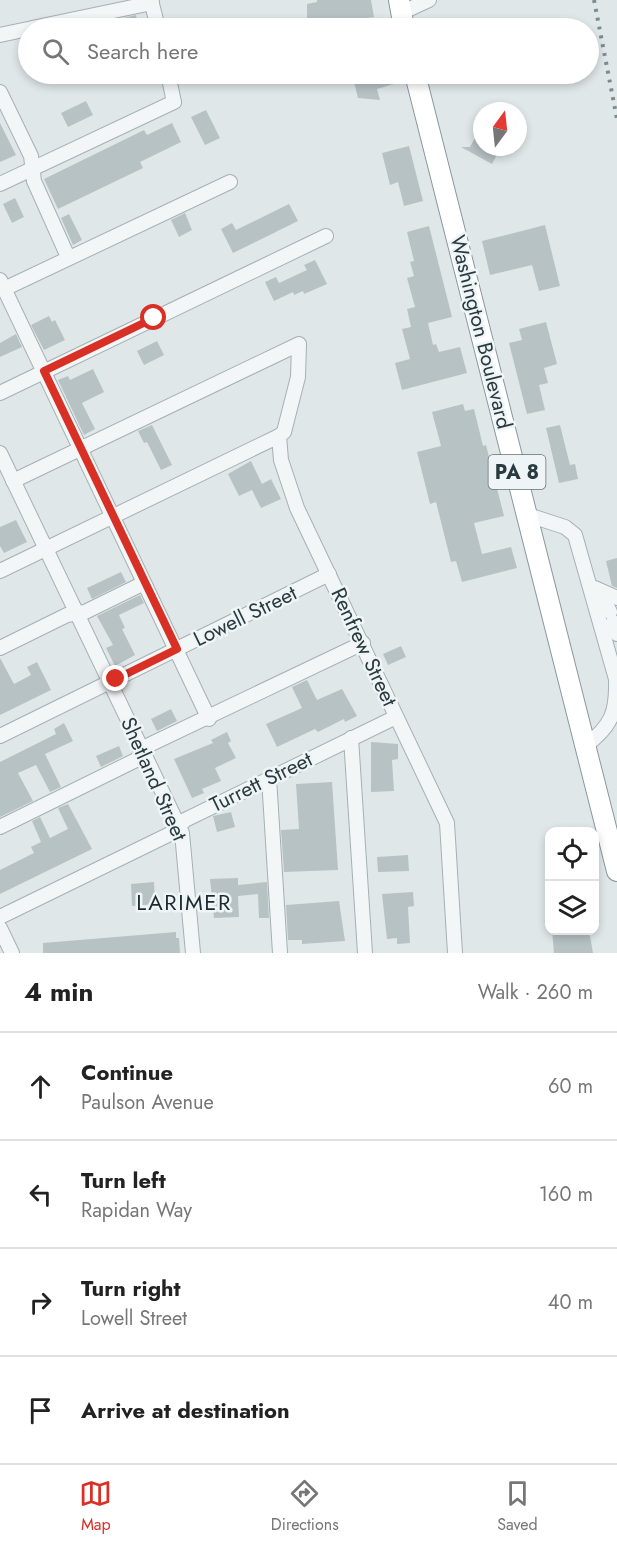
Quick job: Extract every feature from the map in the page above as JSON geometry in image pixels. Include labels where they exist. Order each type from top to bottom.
[{"type":"highway","name":"Washington Boulevard","points":[[418,84],[617,871]]},
{"type":"street","points":[[401,14],[429,0]]},
{"type":"street","points":[[91,18],[152,2],[156,18]]},
{"type":"street","points":[[0,35],[18,31]]},
{"type":"street","points":[[0,184],[174,102],[170,84]]},
{"type":"street","points":[[0,92],[31,156],[34,181],[68,257]]},
{"type":"street","points":[[209,719],[2,284],[68,257],[230,182]]},
{"type":"street","points":[[0,393],[326,236]]},
{"type":"street","name":"Renfrew Street","points":[[80,448],[299,344],[298,377],[284,432],[279,436],[281,460],[297,508],[447,823],[455,953]]},
{"type":"street","points":[[0,571],[279,436]]},
{"type":"street","points":[[13,481],[80,448]]},
{"type":"street","name":"Shetland Street","points":[[0,453],[185,840],[193,953]]},
{"type":"street","points":[[528,515],[565,527],[575,535],[616,676],[616,695],[609,725],[586,745]]},
{"type":"street","name":"Lowell Street","points":[[0,736],[329,574]]},
{"type":"street","points":[[0,648],[67,615],[85,612],[144,583]]},
{"type":"street","points":[[591,586],[617,598]]},
{"type":"street","points":[[591,586],[603,598],[613,623]]},
{"type":"street","points":[[0,827],[136,760],[149,745],[209,719],[363,643]]},
{"type":"street","name":"Turrett Street","points":[[0,917],[172,833],[184,820],[396,717]]},
{"type":"street","points":[[351,738],[365,953]]},
{"type":"street","points":[[269,778],[280,953]]},
{"type":"street","points":[[0,928],[12,953]]},
{"type":"building","points":[[317,0],[371,0],[374,17],[307,18],[307,4],[317,2]]},
{"type":"building","points":[[354,84],[394,84],[377,89],[380,100],[358,98]]},
{"type":"building","points":[[86,101],[93,115],[68,127],[61,113]]},
{"type":"building","points":[[206,110],[220,138],[205,145],[191,117]]},
{"type":"building","points":[[0,123],[16,155],[0,162]]},
{"type":"building","points":[[172,123],[181,142],[140,162],[143,168],[58,209],[44,179],[144,130],[147,135]]},
{"type":"building","points":[[473,142],[473,154],[461,147],[470,147]]},
{"type":"building","points":[[409,146],[423,201],[404,206],[398,182],[390,185],[382,153]]},
{"type":"building","points":[[477,156],[496,156],[492,164]]},
{"type":"building","points":[[15,198],[24,217],[12,223],[3,204]]},
{"type":"building","points":[[289,204],[298,221],[233,253],[221,229],[232,223],[236,230]]},
{"type":"building","points":[[185,213],[192,230],[179,237],[171,220]]},
{"type":"building","points":[[69,214],[82,240],[73,245],[61,218]]},
{"type":"building","points":[[545,225],[560,286],[539,291],[532,265],[490,275],[482,241]]},
{"type":"building","points":[[429,226],[452,317],[428,323],[433,345],[436,344],[439,352],[460,347],[467,373],[402,390],[395,363],[410,359],[402,329],[411,327],[407,309],[415,307],[407,278],[414,276],[410,262],[414,261],[407,232]]},
{"type":"building","points":[[315,260],[327,284],[304,294],[303,291],[294,295],[293,292],[274,301],[265,282],[276,277],[279,283],[307,270],[304,265]]},
{"type":"building","points":[[49,316],[52,322],[55,320],[65,340],[44,350],[31,325]]},
{"type":"building","points":[[546,322],[557,364],[544,368],[548,383],[539,385],[545,410],[527,414],[509,343],[522,340],[519,329]]},
{"type":"building","points":[[16,334],[22,347],[0,357],[0,343]]},
{"type":"building","points":[[157,341],[164,355],[144,365],[137,351]]},
{"type":"building","points":[[93,369],[104,392],[82,403],[95,429],[84,435],[58,380],[68,376],[70,380]]},
{"type":"building","points":[[463,404],[465,411],[474,409],[483,446],[486,445],[504,516],[474,523],[482,554],[511,547],[517,568],[462,582],[456,561],[451,562],[436,502],[430,504],[417,452],[441,446],[432,412]]},
{"type":"building","points":[[152,425],[172,465],[161,470],[147,442],[144,443],[138,431]]},
{"type":"building","points":[[560,425],[570,465],[575,464],[578,479],[559,483],[546,428]]},
{"type":"building","points":[[251,461],[262,484],[271,479],[281,499],[261,508],[252,490],[239,496],[228,474]]},
{"type":"building","points":[[16,520],[27,542],[4,553],[0,546],[0,527]]},
{"type":"building","points":[[617,558],[617,588],[612,586],[606,561]]},
{"type":"building","points":[[121,572],[126,582],[92,599],[87,588]]},
{"type":"building","points":[[140,595],[144,603],[119,615],[125,628],[122,629],[135,655],[115,666],[106,648],[113,645],[97,616]]},
{"type":"building","points":[[401,646],[406,657],[388,665],[383,654]]},
{"type":"building","points":[[0,658],[14,684],[31,675],[27,667],[37,662],[51,690],[0,715]]},
{"type":"building","points":[[307,680],[317,700],[342,689],[357,716],[345,722],[344,719],[318,732],[315,729],[277,747],[266,724],[302,708],[292,687]]},
{"type":"building","points":[[171,709],[177,721],[157,731],[151,719]]},
{"type":"building","points":[[64,723],[73,741],[45,754],[61,787],[50,792],[36,765],[18,773],[33,801],[0,817],[0,762],[56,734],[54,729]]},
{"type":"building","points":[[227,732],[231,741],[228,743],[236,758],[215,768],[221,781],[202,789],[204,793],[192,798],[174,759],[213,743],[211,740]]},
{"type":"building","points":[[371,742],[398,744],[398,759],[392,760],[394,791],[371,792]]},
{"type":"building","points":[[119,746],[123,756],[101,767],[96,756]]},
{"type":"building","points":[[332,782],[338,870],[284,872],[281,830],[299,829],[296,784]]},
{"type":"building","points":[[68,804],[92,849],[0,894],[0,870],[34,853],[31,847],[41,842],[32,821],[40,817],[50,838],[68,829],[58,808]]},
{"type":"building","points":[[231,812],[235,827],[217,832],[213,816]]},
{"type":"building","points":[[408,855],[409,871],[378,872],[377,857]]},
{"type":"building","points":[[238,878],[238,885],[267,882],[269,918],[259,918],[258,894],[238,896],[239,917],[214,918],[210,879]]},
{"type":"building","points":[[154,882],[155,904],[132,906],[131,884]]},
{"type":"building","points":[[413,892],[414,906],[408,907],[410,943],[397,944],[397,938],[387,939],[382,894]]},
{"type":"building","points":[[339,901],[345,941],[302,944],[302,940],[288,940],[286,905]]},
{"type":"building","points":[[176,932],[176,938],[179,938],[180,953],[43,953],[43,943]]},
{"type":"building","points":[[552,935],[590,935],[593,953],[554,953]]},
{"type":"railway","points":[[594,0],[597,18]]},
{"type":"railway","points":[[599,26],[617,119]]},
{"type":"district","name":"LARIMER","points":[[184,902]]},
{"type":"route","points":[[116,679],[177,649],[44,371],[154,318]]}]
